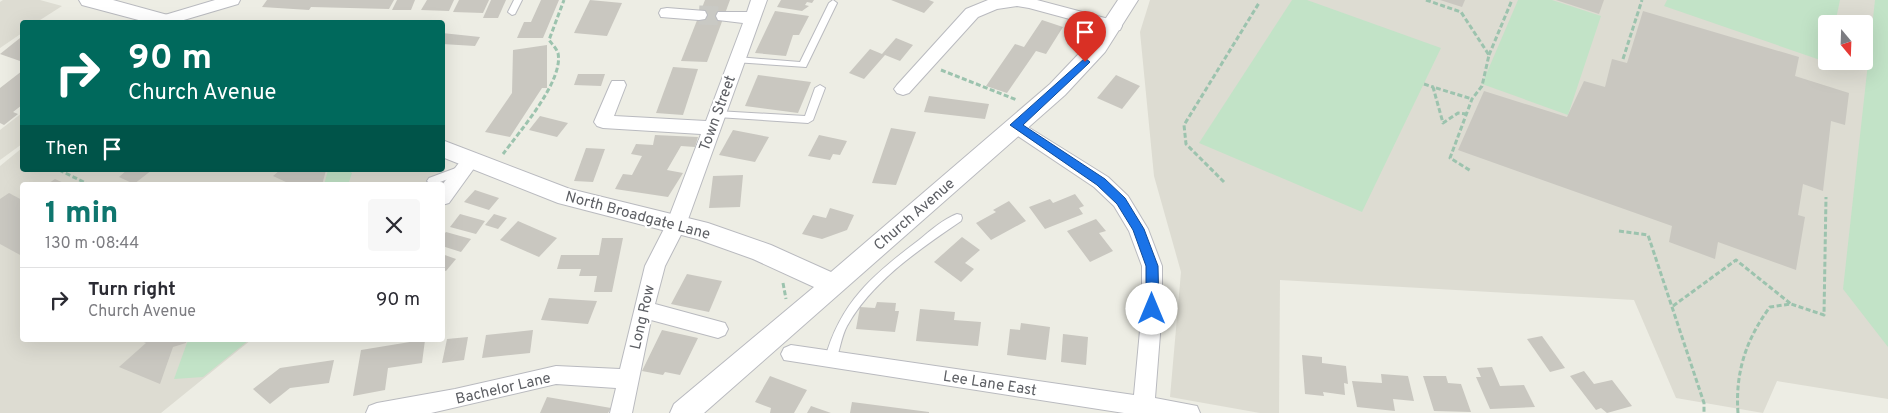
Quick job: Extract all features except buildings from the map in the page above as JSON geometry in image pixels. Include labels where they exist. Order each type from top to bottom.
[{"type":"street","points":[[89,0],[159,20]]},
{"type":"street","points":[[172,20],[232,0]]},
{"type":"street","name":"Town Street","points":[[676,225],[759,0]]},
{"type":"street","name":"Church Avenue","points":[[684,413],[1036,108],[1097,50],[1114,26],[1128,0]]},
{"type":"street","points":[[903,89],[972,13],[991,2],[1017,1],[1029,3],[1114,26]]},
{"type":"street","points":[[660,28],[670,6],[699,15]]},
{"type":"street","points":[[724,16],[752,18]]},
{"type":"street","points":[[618,86],[603,122],[714,121]]},
{"type":"street","points":[[1016,125],[1101,182],[1121,201],[1138,229],[1152,266],[1152,309],[1143,410]]},
{"type":"street","name":"North Broadgate Lane","points":[[445,150],[468,164],[494,167],[566,197],[699,230],[762,252],[833,284]]},
{"type":"street","points":[[445,194],[468,164]]},
{"type":"street","name":"Long Row","points":[[621,413],[642,309],[655,266],[676,225]]},
{"type":"street","points":[[642,309],[718,329]]},
{"type":"street","name":"Lee Lane East","points":[[791,354],[1143,410],[1188,413]]},
{"type":"street","name":"Bachelor Lane","points":[[377,413],[455,406],[556,375],[629,379]]},
{"type":"lane","points":[[512,12],[518,0]]},
{"type":"lane","points":[[737,60],[804,65],[833,3]]},
{"type":"lane","points":[[714,121],[808,120],[820,88]]},
{"type":"lane","points":[[432,180],[468,164]]},
{"type":"lane","points":[[831,359],[838,333],[853,306],[923,242],[957,218]]},
{"type":"path","points":[[494,167],[549,88],[559,59],[556,48],[549,40],[564,0]]},
{"type":"path","points":[[1426,0],[1461,12],[1489,55]]},
{"type":"path","points":[[1471,171],[1450,158],[1472,99],[1482,86],[1489,55],[1512,0]]},
{"type":"path","points":[[1623,59],[1642,0]]},
{"type":"path","points":[[1224,182],[1186,144],[1184,126],[1259,4]]},
{"type":"path","points":[[926,64],[1036,108]]},
{"type":"path","points":[[1424,84],[1472,99]]},
{"type":"path","points":[[1433,87],[1443,123],[1458,113],[1467,114]]},
{"type":"path","points":[[63,172],[84,182]]},
{"type":"path","points":[[1673,306],[1736,260],[1791,304],[1824,315],[1826,197]]},
{"type":"path","points":[[1619,231],[1648,235],[1704,403],[1704,413]]},
{"type":"path","points":[[779,280],[784,284],[786,301],[772,320],[783,328]]},
{"type":"path","points":[[1738,413],[1736,398],[1740,370],[1748,343],[1760,319],[1770,307],[1791,304]]},
{"type":"shaded area","points":[[3,0],[40,0],[62,6],[40,20],[20,20],[20,34],[0,48],[0,2]]},
{"type":"shaded area","points":[[1150,0],[1888,0],[1888,399],[1777,381],[1763,413],[1676,398],[1634,300],[1280,280],[1279,413],[1260,413],[1170,397],[1181,272],[1154,176],[1140,32]]},
{"type":"shaded area","points":[[20,115],[20,145],[0,160],[0,130]]},
{"type":"shaded area","points":[[20,150],[20,172],[445,172],[445,182],[20,182],[20,342],[249,342],[161,413],[0,413],[0,166]]},
{"type":"green space","points":[[1292,0],[1307,0],[1441,48],[1362,212],[1199,143]]},
{"type":"green space","points":[[1518,0],[1552,0],[1601,16],[1568,115],[1482,84]]},
{"type":"green space","points":[[1667,0],[1840,0],[1837,15],[1818,15],[1818,59],[1664,6]]},
{"type":"green space","points":[[1875,0],[1888,0],[1888,347],[1843,289],[1867,70],[1873,70]]},
{"type":"green space","points":[[327,172],[352,173],[349,182],[325,182]]},
{"type":"green space","points":[[187,342],[247,342],[203,377],[174,379]]},
{"type":"tunnel","points":[[699,15],[724,16]]},
{"type":"route","points":[[1085,62],[1016,125],[1101,182],[1121,201],[1138,229],[1152,266],[1152,309]]}]
